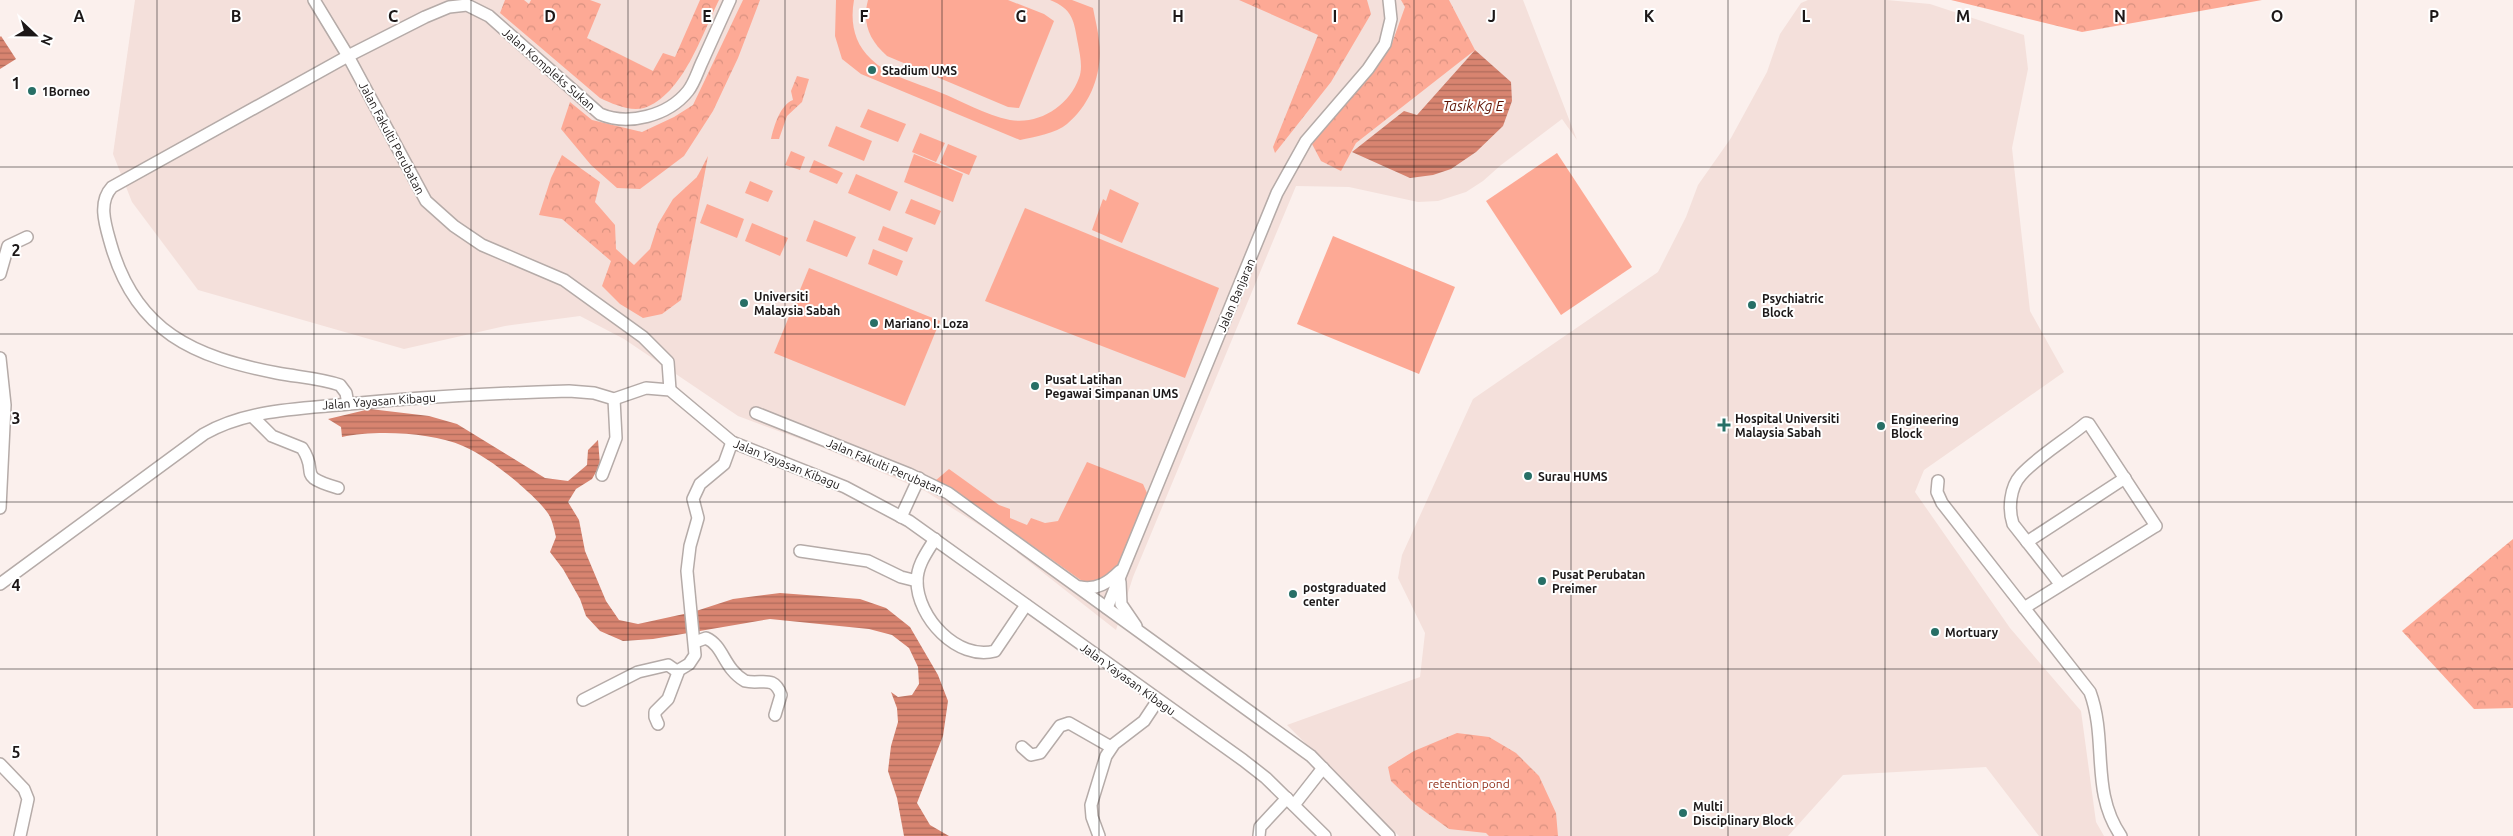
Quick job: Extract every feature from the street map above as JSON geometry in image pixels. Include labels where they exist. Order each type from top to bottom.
[{"type":"street","name":"Jalan Fakulti Perubatan","points":[[314,0],[348,56],[426,200],[454,226],[482,245],[564,280],[644,336],[668,362],[670,390]]},
{"type":"street","name":"Jalan Kompleks Sukan","points":[[348,404],[346,393],[340,385],[277,373],[216,357],[182,342],[160,327],[138,304],[128,288],[114,254],[103,210],[109,190],[118,183],[348,56],[424,17],[449,7],[467,5],[489,16],[600,114],[612,119],[634,119],[669,107],[686,94],[730,0]]},
{"type":"street","name":"Jalan Banjaran","points":[[1106,608],[1277,194],[1306,141],[1368,69],[1386,44],[1391,19],[1389,0]]},
{"type":"street","points":[[0,274],[8,246],[27,237]]},
{"type":"street","points":[[0,358],[5,405],[0,508]]},
{"type":"street","points":[[602,475],[616,438],[614,399],[646,388],[670,390]]},
{"type":"street","name":"Jalan Yayasan Kibagu","points":[[670,390],[732,442],[845,487],[902,517],[935,539],[1243,760],[1290,801],[1325,836]]},
{"type":"street","name":"Jalan Yayasan Kibagu","points":[[0,584],[204,434],[220,425],[307,407],[398,398],[569,391],[594,393],[614,399]]},
{"type":"street","name":"Jalan Fakulti Perubatan","points":[[756,413],[919,478],[948,493],[1277,730],[1323,768],[1389,836]]},
{"type":"street","points":[[253,417],[272,436],[302,448],[310,474],[316,482],[338,488]]},
{"type":"street","points":[[2024,608],[2156,526],[2089,424],[2086,424],[2021,475],[2015,486],[2010,503],[2011,518],[2027,542],[2061,585]]},
{"type":"street","points":[[658,724],[654,717],[655,712],[668,698],[678,672],[693,659],[694,638],[689,610],[688,558],[698,518],[693,503],[694,494],[700,484],[724,464],[732,442]]},
{"type":"street","points":[[902,517],[919,478]]},
{"type":"street","points":[[2027,542],[2125,478]]},
{"type":"street","points":[[1938,481],[1936,492],[1942,503],[2090,692],[2098,712],[2102,794],[2110,821],[2121,836]]},
{"type":"street","points":[[935,539],[919,567],[917,581],[919,597],[932,623],[961,647],[988,653],[995,651],[1026,605]]},
{"type":"street","points":[[800,551],[868,562],[901,577],[917,581]]},
{"type":"street","points":[[1078,587],[1092,589],[1103,584],[1123,568]]},
{"type":"street","points":[[1123,568],[1120,579],[1121,604],[1139,632]]},
{"type":"street","points":[[694,638],[712,640],[728,668],[745,681],[768,680],[776,685],[781,695],[775,715]]},
{"type":"street","points":[[583,700],[645,670],[668,665],[678,672]]},
{"type":"street","points":[[1099,836],[1092,817],[1091,805],[1111,747],[1144,721],[1158,700]]},
{"type":"street","points":[[1022,747],[1031,755],[1040,753],[1060,726],[1069,723],[1111,747]]},
{"type":"street","points":[[0,764],[24,789],[28,799],[20,836]]},
{"type":"street","points":[[1259,836],[1260,826],[1290,801],[1323,768]]},
{"type":"shaded area","name":"Universiti Malaysia Sabah","points":[[135,0],[1523,0],[1577,140],[1562,119],[1483,181],[1466,192],[1438,201],[1418,202],[1349,187],[1296,186],[1133,577],[1116,630],[995,535],[925,491],[819,446],[738,416],[624,339],[580,316],[505,326],[404,349],[198,290],[132,202],[113,154]]},
{"type":"shaded area","name":"Hospital Universiti Malaysia Sabah","points":[[1808,0],[1887,0],[1930,4],[2024,35],[2028,69],[2012,148],[2030,311],[2064,372],[1924,470],[1915,492],[2010,628],[2081,711],[2096,822],[2104,836],[2039,836],[1986,767],[1843,775],[1788,836],[1399,836],[1287,725],[1420,677],[1425,633],[1398,578],[1402,555],[1473,399],[1658,272],[1686,217],[1698,185],[1731,138],[1767,72],[1780,34],[1801,3]]},
{"type":"green space","points":[[505,0],[524,0],[529,4],[531,0],[590,0],[601,4],[587,38],[653,71],[663,53],[675,57],[700,0],[719,0],[690,62],[670,90],[658,101],[644,108],[633,109],[610,103],[600,98],[500,13]]},
{"type":"green space","points":[[743,0],[760,0],[738,58],[713,111],[684,156],[640,189],[617,188],[591,165],[561,129],[570,102],[592,120],[642,132],[674,117],[693,105]]},
{"type":"green space","name":"Stadium UMS","points":[[836,0],[854,0],[853,24],[857,39],[865,53],[878,65],[903,78],[983,111],[1001,118],[1021,121],[1042,116],[1052,111],[1068,97],[1079,78],[1081,61],[1073,22],[1064,7],[1050,0],[1072,0],[1093,8],[1100,53],[1094,87],[1083,107],[1067,124],[1051,132],[1020,140],[861,74],[842,59],[835,36]]},
{"type":"green space","points":[[868,0],[1008,0],[1044,14],[1054,21],[1019,108],[1008,107],[887,56],[868,31],[866,8]]},
{"type":"green space","points":[[1239,0],[1367,0],[1371,14],[1331,82],[1275,153],[1273,147],[1318,35]]},
{"type":"green space","points":[[1401,0],[1449,0],[1475,50],[1356,143],[1341,171],[1321,161],[1312,144],[1391,46],[1405,7]]},
{"type":"green space","points":[[1951,0],[2262,0],[2082,32]]},
{"type":"green space","points":[[797,76],[809,79],[802,102],[787,116],[779,139],[771,139],[781,111],[784,106],[793,100],[791,91]]},
{"type":"green space","points":[[868,109],[906,124],[898,142],[860,127]]},
{"type":"green space","points":[[836,126],[872,141],[864,161],[828,146]]},
{"type":"green space","points":[[920,133],[945,143],[936,162],[912,152]]},
{"type":"green space","points":[[948,144],[977,156],[969,175],[940,163]]},
{"type":"green space","points":[[791,151],[805,157],[800,170],[785,165]]},
{"type":"green space","points":[[1557,153],[1632,267],[1561,315],[1486,201]]},
{"type":"green space","points":[[914,154],[963,174],[953,202],[904,182]]},
{"type":"green space","points":[[562,155],[600,182],[595,202],[615,225],[616,249],[634,265],[650,249],[658,224],[673,199],[697,177],[708,156],[681,300],[662,314],[643,318],[620,304],[602,286],[611,261],[562,219],[539,215],[551,178]]},
{"type":"green space","points":[[814,160],[843,173],[837,184],[809,172]]},
{"type":"green space","points":[[856,174],[898,192],[890,211],[848,193]]},
{"type":"green space","points":[[750,181],[773,191],[768,202],[745,193]]},
{"type":"green space","points":[[1110,189],[1139,203],[1122,243],[1092,230],[1103,199],[1106,201]]},
{"type":"green space","points":[[911,199],[941,211],[935,225],[905,213]]},
{"type":"green space","points":[[707,204],[744,219],[737,238],[700,223]]},
{"type":"green space","points":[[1025,208],[1219,288],[1185,378],[985,301]]},
{"type":"green space","points":[[814,220],[856,237],[847,257],[806,241]]},
{"type":"green space","points":[[752,223],[788,238],[780,256],[745,241]]},
{"type":"green space","points":[[883,226],[913,238],[907,252],[878,240]]},
{"type":"green space","points":[[1333,236],[1455,287],[1419,374],[1297,324]]},
{"type":"green space","points":[[873,249],[903,261],[897,276],[868,264]]},
{"type":"green space","points":[[809,268],[940,321],[905,406],[774,353]]},
{"type":"green space","points":[[1087,462],[1143,484],[1147,493],[1121,559],[1105,580],[1097,584],[1082,581],[964,497],[935,481],[949,469],[999,505],[1010,509],[1010,518],[1027,525],[1031,518],[1045,523],[1058,521]]},
{"type":"green space","points":[[2513,539],[2513,708],[2474,709],[2402,631]]},
{"type":"green space","name":"retention pond","points":[[1457,733],[1489,737],[1516,753],[1539,776],[1556,813],[1558,836],[1489,836],[1486,833],[1449,829],[1416,805],[1391,781],[1388,767],[1414,751]]},
{"type":"water","points":[[0,37],[16,59],[0,69]]},
{"type":"water","name":"Tasik Kg E","points":[[1475,50],[1511,82],[1512,101],[1503,126],[1476,152],[1451,169],[1433,175],[1410,178],[1352,152],[1404,111],[1417,115]]},
{"type":"water","points":[[370,409],[429,416],[457,424],[545,478],[568,481],[587,465],[588,450],[598,440],[600,465],[592,479],[576,489],[568,502],[579,520],[585,551],[606,601],[619,620],[638,624],[693,612],[733,599],[780,593],[860,599],[886,608],[910,627],[938,675],[948,701],[943,736],[917,803],[930,825],[949,836],[904,836],[897,798],[888,771],[891,746],[898,722],[897,708],[891,692],[898,697],[912,695],[919,684],[918,667],[909,648],[892,635],[869,629],[770,619],[653,639],[623,641],[600,631],[586,616],[580,599],[563,569],[550,552],[556,537],[550,517],[529,493],[491,462],[477,453],[450,441],[419,435],[386,433],[342,437],[341,427],[328,419]]},
{"type":"place","name":"Stadium UMS","points":[[872,70]]},
{"type":"place","name":"1Borneo","points":[[32,91]]},
{"type":"place","name":"Universiti Malaysia Sabah","points":[[744,303]]},
{"type":"place","name":"Psychiatric Block","points":[[1752,305]]},
{"type":"place","name":"Mariano I. Loza","points":[[874,323]]},
{"type":"place","name":"Pusat Latihan Pegawai Simpanan UMS","points":[[1035,386]]},
{"type":"place","name":"Hospital Universiti Malaysia Sabah","points":[[1724,425]]},
{"type":"place","name":"Engineering Block","points":[[1881,426]]},
{"type":"place","name":"Surau HUMS","points":[[1528,476]]},
{"type":"place","name":"Pusat Perubatan Preimer","points":[[1542,581]]},
{"type":"place","name":"postgraduated center","points":[[1293,594]]},
{"type":"place","name":"Mortuary","points":[[1935,632]]},
{"type":"place","name":"Multi Disciplinary Block","points":[[1683,813]]}]
